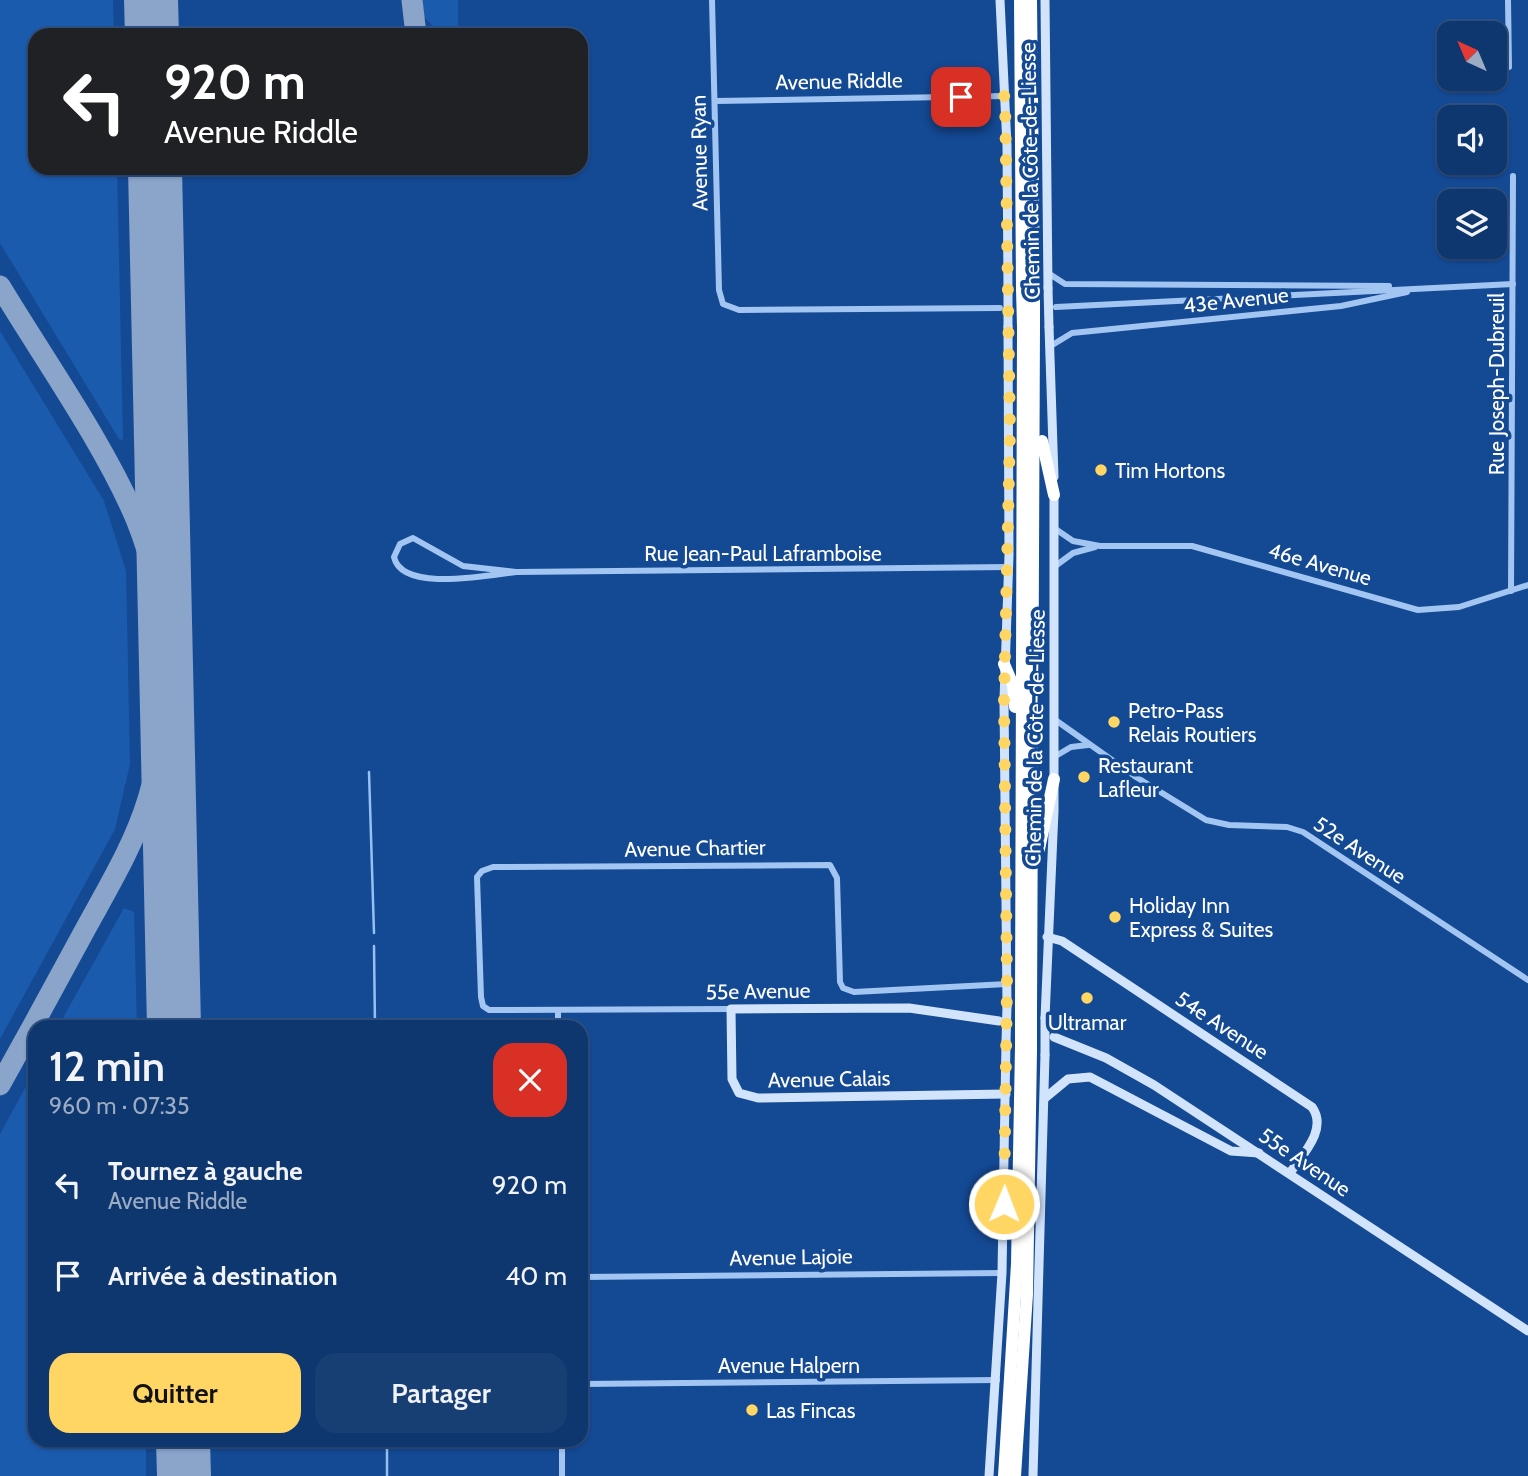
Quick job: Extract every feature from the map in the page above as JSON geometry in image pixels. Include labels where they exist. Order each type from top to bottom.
[{"type":"highway","points":[[1011,0],[1020,58]]},
{"type":"highway","points":[[1020,0],[1028,288]]},
{"type":"highway","points":[[1017,1476],[1027,1294],[1022,753],[1031,0]]},
{"type":"highway","points":[[1028,327],[1044,463],[1054,495]]},
{"type":"highway","points":[[1026,1012],[1032,881],[1035,389]]},
{"type":"highway","points":[[1004,663],[1013,685],[1022,753]]},
{"type":"highway","points":[[1032,881],[1054,779]]},
{"type":"highway","points":[[1004,1476],[1017,1264],[1026,1048]]},
{"type":"main road","name":"Chemin de la Côte-de-Liesse","points":[[989,1476],[1002,1273],[1007,1006],[1004,663],[1009,567],[1008,289],[1005,96],[1000,0]]},
{"type":"main road","name":"Chemin de la Côte-de-Liesse","points":[[1033,1476],[1045,1098],[1047,937],[1054,779],[1054,495],[1049,347],[1045,0]]},
{"type":"main road","name":"54e Avenue","points":[[1047,937],[1062,941],[1312,1107],[1318,1118],[1317,1130],[1290,1173]]},
{"type":"main road","name":"55e Avenue","points":[[731,1009],[900,1008],[999,1021]]},
{"type":"main road","name":"Avenue Calais","points":[[731,1009],[732,1079],[744,1096],[1006,1094]]},
{"type":"main road","name":"55e Avenue","points":[[1054,1037],[1106,1058],[1136,1074],[1262,1154],[1528,1331]]},
{"type":"main road","points":[[1045,1098],[1068,1079],[1090,1077],[1231,1151],[1262,1154]]},
{"type":"street","name":"Avenue Ryan","points":[[712,0],[719,290],[723,304],[732,309],[747,310],[1000,307]]},
{"type":"street","points":[[1508,0],[1509,67]]},
{"type":"street","name":"Avenue Riddle","points":[[715,101],[1005,96]]},
{"type":"street","name":"Rue Joseph-Dubreuil","points":[[1511,591],[1513,176]]},
{"type":"street","name":"43e Avenue","points":[[1048,273],[1065,284],[1513,284]]},
{"type":"street","name":"43e Avenue","points":[[1056,307],[1429,286]]},
{"type":"street","name":"43e Avenue","points":[[1049,347],[1072,333],[1341,306],[1429,286]]},
{"type":"street","name":"46e Avenue","points":[[1054,528],[1073,541],[1100,546],[1192,547],[1418,610],[1458,607],[1528,585]]},
{"type":"street","name":"Rue Jean-Paul Laframboise","points":[[516,572],[465,579],[436,579],[403,572],[394,557],[404,541],[417,538],[441,556],[463,566],[516,572],[1009,567]]},
{"type":"street","name":"46e Avenue","points":[[1054,567],[1073,553],[1100,546]]},
{"type":"street","name":"52e Avenue","points":[[1054,719],[1088,745],[1206,820],[1229,825],[1287,827],[1303,832],[1528,980]]},
{"type":"street","points":[[1054,757],[1071,747],[1088,745]]},
{"type":"street","name":"Avenue Chartier","points":[[558,1012],[497,1012],[489,1010],[482,1003],[477,882],[485,869],[830,865],[838,878],[839,982],[843,988],[854,992],[1007,984]]},
{"type":"street","name":"55e Avenue","points":[[558,1012],[731,1009]]},
{"type":"street","points":[[558,1012],[558,1020]]},
{"type":"street","name":"Avenue Lajoie","points":[[588,1277],[1002,1273]]},
{"type":"street","name":"Avenue Halpern","points":[[588,1384],[997,1380]]},
{"type":"street","points":[[562,1447],[562,1476]]},
{"type":"shaded area","points":[[0,0],[113,0],[114,28],[28,28],[28,175],[117,175],[123,440],[119,439],[0,243]]},
{"type":"shaded area","points":[[421,0],[458,0],[458,28],[435,28],[423,16]]},
{"type":"shaded area","points":[[0,331],[104,501],[126,571],[130,764],[115,829],[0,1039]]},
{"type":"shaded area","points":[[124,908],[134,912],[137,1020],[62,1020]]},
{"type":"shaded area","points":[[28,1083],[28,1447],[146,1447],[146,1476],[0,1476],[0,1134]]},
{"type":"waterway","points":[[369,772],[374,933]]},
{"type":"waterway","points":[[374,946],[375,1020]]},
{"type":"waterway","points":[[387,1447],[387,1476]]},
{"type":"taxiway","points":[[149,0],[152,12]]},
{"type":"taxiway","points":[[412,0],[415,28]]},
{"type":"taxiway","points":[[0,286],[107,460],[136,519],[148,552],[156,587],[165,658],[165,694],[157,765],[136,833],[36,1020]]},
{"type":"taxiway","points":[[0,1085],[28,1034]]},
{"type":"runway","points":[[151,0],[152,28]]},
{"type":"runway","points":[[155,175],[174,1020]]},
{"type":"runway","points":[[183,1447],[184,1476]]},
{"type":"place","name":"Tim Hortons","points":[[1101,470]]},
{"type":"place","name":"Petro-Pass Relais Routiers","points":[[1114,722]]},
{"type":"place","name":"Restaurant Lafleur","points":[[1084,777]]},
{"type":"place","name":"Holiday Inn Express & Suites","points":[[1115,917]]},
{"type":"place","name":"Ultramar","points":[[1087,998]]},
{"type":"place","name":"Las Fincas","points":[[752,1410]]},
{"type":"route","points":[[961,97],[1005,96],[1010,431],[1009,567],[1004,663],[1007,1006],[1004,1204]]}]
